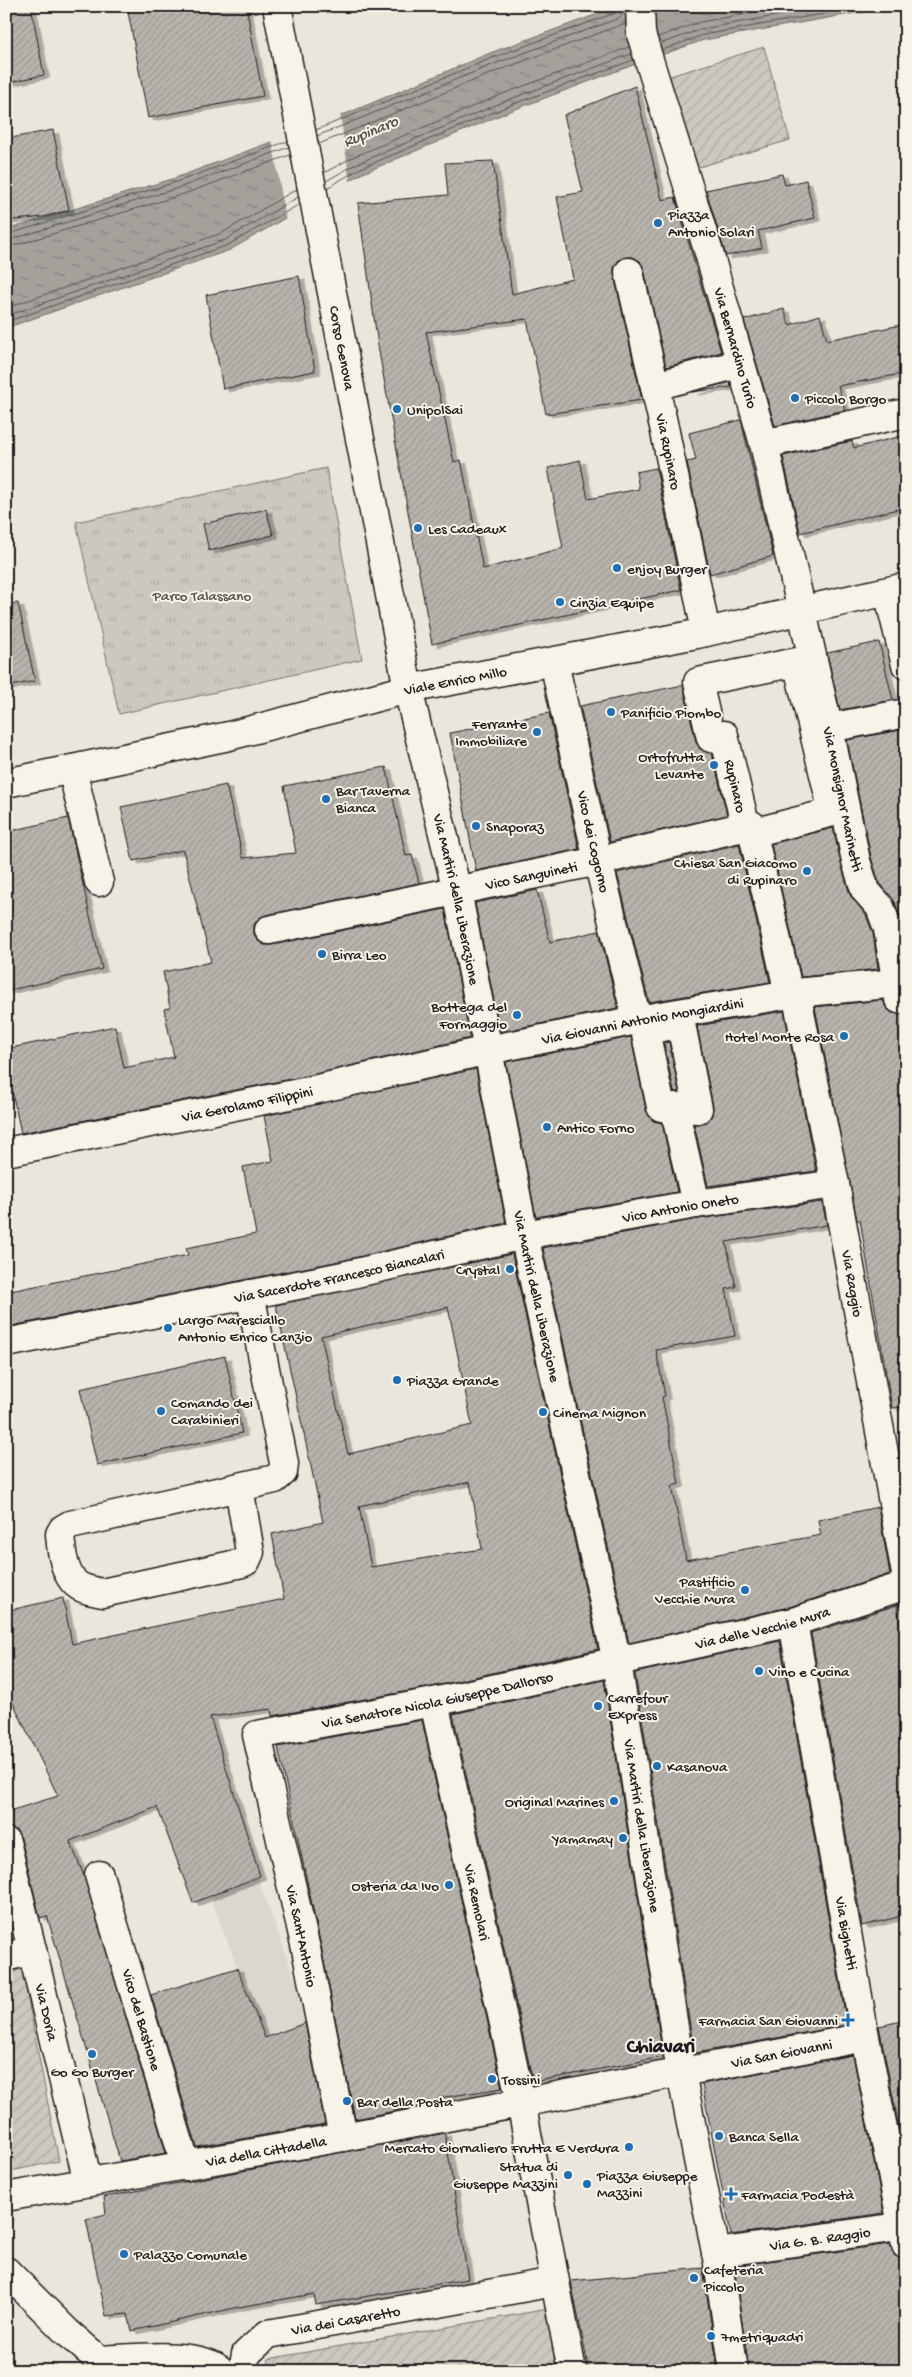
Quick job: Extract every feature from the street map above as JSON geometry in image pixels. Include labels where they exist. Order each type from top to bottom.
[{"type":"street","name":"Corso Genova","points":[[277,6],[408,689]]},
{"type":"street","name":"Via Bernardino Turio","points":[[640,6],[641,34],[652,64],[709,253],[764,444],[801,610]]},
{"type":"street","name":"Via Rupinaro","points":[[629,272],[655,386],[706,632]]},
{"type":"street","points":[[655,386],[740,364]]},
{"type":"street","points":[[764,444],[906,413]]},
{"type":"street","name":"Viale Enrico Millo","points":[[6,784],[229,736],[408,689],[706,632],[897,589]]},
{"type":"street","points":[[897,589],[906,665]]},
{"type":"street","name":"Via Monsignor Marinetti","points":[[793,994],[901,994],[888,928],[880,907],[865,890],[856,861],[801,610]]},
{"type":"street","name":"Vico dei Cogorno","points":[[554,662],[598,862],[652,1021]]},
{"type":"street","name":"Rupinaro","points":[[797,662],[833,812],[760,831],[751,825],[744,820],[724,735],[712,738],[698,682],[797,662]]},
{"type":"street","name":"Via Martiri della Liberazione","points":[[408,689],[457,891],[524,1235],[617,1662],[687,2065]]},
{"type":"street","points":[[828,728],[906,713]]},
{"type":"street","points":[[72,769],[99,882]]},
{"type":"street","name":"Vico Sanguineti","points":[[269,930],[598,862],[751,825]]},
{"type":"street","name":"Via Raggio","points":[[751,825],[793,994],[835,1184],[906,1574]]},
{"type":"street","name":"Via Giovanni Antonio Mongiardini","points":[[488,1050],[793,994]]},
{"type":"street","points":[[652,1021],[681,1024],[698,1109],[674,1107],[662,1107],[644,1030],[652,1021]]},
{"type":"street","name":"Via Gerolamo Filippini","points":[[6,1152],[309,1091],[488,1050]]},
{"type":"street","points":[[674,1107],[696,1204]]},
{"type":"street","name":"Vico Antonio Oneto","points":[[524,1235],[696,1204],[835,1184]]},
{"type":"street","name":"Via Sacerdote Francesco Biancalari","points":[[6,1342],[343,1276],[524,1235]]},
{"type":"street","points":[[239,1487],[250,1552],[246,1561],[102,1593],[80,1587],[73,1582],[68,1573],[60,1534],[63,1529],[70,1525],[239,1487],[275,1479],[283,1472],[284,1463],[250,1294]]},
{"type":"street","name":"Via delle Vecchie Mura","points":[[617,1662],[793,1622],[906,1585]]},
{"type":"street","name":"Via Bighetti","points":[[793,1622],[865,2037],[905,2233]]},
{"type":"street","name":"Via Senatore Nicola Giuseppe Dallorso","points":[[258,1735],[434,1702],[617,1662]]},
{"type":"street","name":"Via Remolari","points":[[434,1702],[521,2102]]},
{"type":"street","name":"Via Sant'Antonio","points":[[258,1735],[306,1949],[343,2137]]},
{"type":"street","name":"Via Doria","points":[[6,1842],[88,2182]]},
{"type":"street","name":"Vico del Bastione","points":[[99,1875],[186,2166]]},
{"type":"street","points":[[6,1957],[32,1950]]},
{"type":"street","name":"Via San Giovanni","points":[[521,2102],[687,2065],[865,2037]]},
{"type":"street","points":[[687,2065],[723,2256],[734,2371]]},
{"type":"street","points":[[521,2102],[572,2371]]},
{"type":"street","name":"Via della Cittadella","points":[[6,2197],[186,2166],[521,2102]]},
{"type":"street","name":"Via G. B. Raggio","points":[[723,2256],[905,2233]]},
{"type":"street","points":[[6,2271],[67,2332],[100,2360],[183,2357],[216,2366],[221,2371]]},
{"type":"street","name":"Via dei Casaretto","points":[[243,2371],[246,2354],[268,2334],[554,2282]]},
{"type":"shaded area","points":[[258,1878],[310,2021],[265,2038],[210,1897]]},
{"type":"green space","points":[[764,47],[790,140],[692,169],[667,77]]},
{"type":"green space","name":"Parco Talassano","points":[[326,468],[362,659],[119,714],[76,522]]},
{"type":"green space","points":[[22,1969],[59,2161],[6,2172],[6,1973]]},
{"type":"green space","points":[[548,2309],[559,2371],[271,2371],[268,2359]]},
{"type":"water","points":[[620,6],[895,6],[704,40],[641,62],[513,110],[361,174],[230,250],[6,328],[6,230],[178,177],[348,113],[490,53]]},
{"type":"pier","points":[[340,113],[350,183],[286,221],[272,139]]},
{"type":"building","points":[[6,6],[31,6],[44,75],[6,83]]},
{"type":"building","points":[[127,6],[246,6],[263,96],[148,118]]},
{"type":"building","points":[[635,86],[662,200],[675,197],[721,352],[666,367],[644,269],[640,261],[633,257],[625,257],[619,260],[614,267],[614,275],[642,400],[546,414],[527,319],[426,332],[454,462],[461,460],[483,569],[563,548],[548,468],[580,460],[588,499],[639,489],[636,472],[656,468],[681,590],[432,644],[378,346],[358,203],[448,195],[445,163],[493,161],[512,294],[573,279],[557,197],[583,192],[564,115]]},
{"type":"building","points":[[53,130],[69,210],[43,217],[6,221],[6,139]]},
{"type":"building","points":[[782,174],[785,185],[806,180],[815,218],[758,231],[762,248],[726,256],[706,190]]},
{"type":"building","points":[[299,276],[315,371],[223,389],[206,295]]},
{"type":"building","points":[[784,309],[789,325],[820,315],[827,340],[906,324],[906,373],[838,386],[845,410],[775,426],[744,320]]},
{"type":"building","points":[[730,382],[731,387],[692,392]]},
{"type":"building","points":[[741,420],[773,556],[710,574],[687,462],[696,460],[689,433]]},
{"type":"building","points":[[906,435],[906,507],[800,533],[783,456],[852,441],[854,448]]},
{"type":"building","points":[[266,509],[273,535],[209,551],[203,524]]},
{"type":"building","points":[[18,603],[35,681],[6,687],[6,605]]},
{"type":"building","points":[[879,642],[893,700],[840,710],[827,653]]},
{"type":"building","points":[[683,685],[696,742],[700,749],[712,753],[727,815],[610,842],[580,706]]},
{"type":"building","points":[[549,713],[579,849],[476,871],[450,733]]},
{"type":"building","points":[[906,729],[906,941],[903,924],[895,902],[879,882],[871,857],[847,740]]},
{"type":"building","points":[[386,767],[406,856],[412,855],[419,883],[266,915],[259,918],[254,925],[254,934],[257,940],[264,945],[272,945],[445,909],[470,1038],[306,1076],[21,1133],[6,1064],[6,1049],[115,1026],[124,1068],[174,1057],[164,1009],[170,1008],[163,972],[211,962],[183,850],[133,861],[121,807],[226,785],[243,858],[296,853],[284,786]]},
{"type":"building","points":[[68,818],[102,969],[6,991],[6,832]]},
{"type":"building","name":"Chiesa San Giacomo di Rupinaro","points":[[833,828],[850,895],[866,915],[873,933],[878,969],[801,977],[771,844]]},
{"type":"building","points":[[739,844],[770,982],[649,1002],[617,873]]},
{"type":"building","points":[[537,890],[550,942],[599,931],[618,1008],[500,1032],[475,903]]},
{"type":"building","points":[[883,1000],[886,1008],[892,1013],[906,1015],[906,1407],[892,1408],[860,1220],[857,1220],[815,1007]]},
{"type":"building","points":[[784,1011],[816,1171],[708,1186],[694,1124],[707,1122],[712,1115],[713,1106],[697,1026]]},
{"type":"building","points":[[631,1037],[646,1110],[653,1121],[662,1123],[677,1192],[536,1217],[506,1062]]},
{"type":"building","points":[[669,1042],[679,1092],[674,1092],[664,1043]]},
{"type":"building","points":[[476,1069],[506,1223],[340,1261],[6,1327],[6,1292],[188,1255],[186,1248],[256,1234],[243,1167],[273,1161],[264,1116]]},
{"type":"building","points":[[822,1202],[827,1225],[726,1242],[736,1287],[726,1289],[735,1336],[656,1350],[665,1396],[662,1397],[679,1484],[672,1486],[686,1560],[821,1535],[818,1520],[878,1507],[890,1574],[789,1607],[629,1643],[543,1248],[698,1219]]},
{"type":"building","points":[[512,1254],[598,1649],[431,1687],[272,1716],[271,1709],[210,1717],[260,1876],[193,1903],[157,1807],[70,1841],[84,1876],[166,2153],[120,2161],[47,1916],[40,1918],[21,1838],[17,1831],[6,1827],[6,1812],[58,1796],[6,1688],[6,1611],[63,1598],[72,1644],[284,1599],[272,1534],[323,1522],[276,1305]],"holes":[[[448,1307],[472,1425],[348,1454],[321,1336]],[[470,1482],[482,1549],[371,1567],[359,1506]]]},
{"type":"building","name":"Comando dei Carabinieri","points":[[225,1356],[242,1433],[97,1465],[80,1389]]},
{"type":"building","points":[[906,1602],[906,1606],[897,1606],[906,1657],[906,1915],[862,1926],[811,1633]]},
{"type":"building","points":[[780,1641],[847,2025],[696,2053],[694,2051],[635,1673]]},
{"type":"building","points":[[604,1680],[663,2057],[533,2082],[453,1714]]},
{"type":"building","points":[[422,1720],[502,2088],[439,2098],[440,2102],[355,2119],[321,1946],[278,1747]]},
{"type":"building","points":[[237,1968],[265,2038],[305,2023],[325,2124],[197,2147],[151,1995]]},
{"type":"building","points":[[906,2020],[906,2163],[879,2026]]},
{"type":"building","points":[[853,2055],[884,2213],[731,2235],[702,2084]]},
{"type":"building","points":[[445,2133],[468,2279],[316,2305],[314,2294],[239,2307],[132,2331],[128,2314],[106,2316],[86,2219],[106,2214],[104,2197]]},
{"type":"building","points":[[890,2244],[895,2256],[906,2260],[906,2371],[749,2371],[734,2266]]},
{"type":"building","points":[[703,2268],[718,2371],[589,2371],[571,2281]]},
{"type":"place","name":"Piazza Antonio Solari","points":[[658,223]]},
{"type":"place","name":"Piccolo Borgo","points":[[795,398]]},
{"type":"place","name":"UnipolSai","points":[[397,409]]},
{"type":"place","name":"Les Cadeaux","points":[[418,528]]},
{"type":"place","name":"enjoy Burger","points":[[617,568]]},
{"type":"place","name":"Cinzia Equipe","points":[[560,602]]},
{"type":"place","name":"Panificio Piombo","points":[[611,712]]},
{"type":"place","name":"Ferrante Immobiliare","points":[[537,732]]},
{"type":"place","name":"Ortofrutta Levante","points":[[714,765]]},
{"type":"place","name":"Bar Taverna Bianca","points":[[326,799]]},
{"type":"place","name":"Snaporaz","points":[[476,826]]},
{"type":"place","name":"Chiesa San Giacomo di Rupinaro","points":[[807,871]]},
{"type":"place","name":"Birra Leo","points":[[322,954]]},
{"type":"place","name":"Bottega del Formaggio","points":[[517,1015]]},
{"type":"place","name":"Hotel Monte Rosa","points":[[844,1036]]},
{"type":"place","name":"Antico Forno","points":[[547,1127]]},
{"type":"place","name":"Crystal","points":[[510,1269]]},
{"type":"place","name":"Largo Maresciallo Antonio Enrico Canzio","points":[[168,1328]]},
{"type":"place","name":"Piazza Grande","points":[[397,1380]]},
{"type":"place","name":"Comando dei Carabinieri","points":[[161,1411]]},
{"type":"place","name":"Cinema Mignon","points":[[543,1412]]},
{"type":"place","name":"Pastificio Vecchie Mura","points":[[745,1590]]},
{"type":"place","name":"Vino e Cucina","points":[[759,1671]]},
{"type":"place","name":"Carrefour Express","points":[[598,1706]]},
{"type":"place","name":"Kasanova","points":[[657,1766]]},
{"type":"place","name":"Original Marines","points":[[614,1801]]},
{"type":"place","name":"Yamamay","points":[[623,1838]]},
{"type":"place","name":"Osteria da Ivo","points":[[449,1885]]},
{"type":"place","name":"Farmacia San Giovanni","points":[[848,2020]]},
{"type":"place","name":"Go Go Burger","points":[[92,2054]]},
{"type":"place","name":"Tossini","points":[[492,2079]]},
{"type":"place","name":"Bar della Posta","points":[[347,2101]]},
{"type":"place","name":"Banca Sella","points":[[719,2136]]},
{"type":"place","name":"Mercato Giornaliero Frutta E Verdura","points":[[629,2147]]},
{"type":"place","name":"Statua di Giuseppe Mazzini","points":[[568,2175]]},
{"type":"place","name":"Piazza Giuseppe Mazzini","points":[[587,2184]]},
{"type":"place","name":"Farmacia Podestà","points":[[731,2194]]},
{"type":"place","name":"Palazzo Comunale","points":[[124,2254]]},
{"type":"place","name":"Cafeteria Piccolo","points":[[694,2278]]},
{"type":"place","name":"7metriquadri","points":[[711,2336]]},
{"type":"district","name":"Chiavari","points":[[661,2045]]}]
